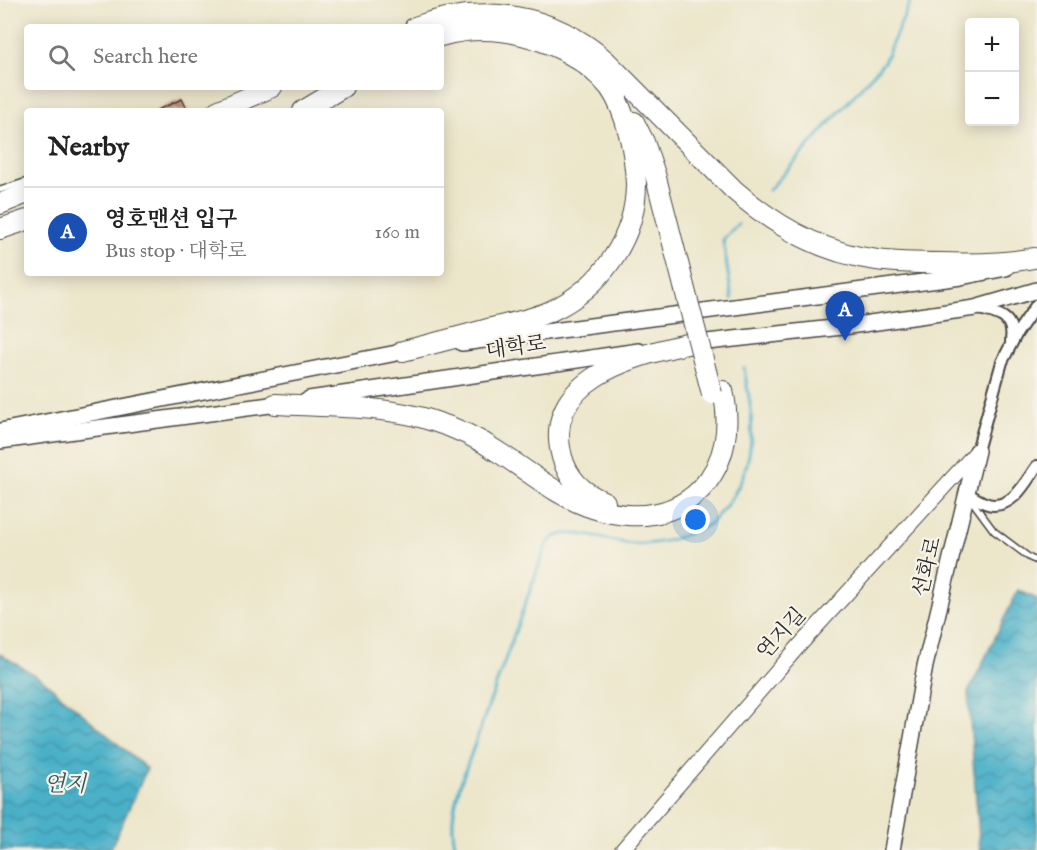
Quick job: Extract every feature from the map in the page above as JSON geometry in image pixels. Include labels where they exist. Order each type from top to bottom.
[{"type":"highway","points":[[275,404],[382,410],[431,420],[479,440],[549,487],[581,504],[609,513],[627,515],[653,515],[671,510],[686,501],[704,486],[723,449],[727,413],[718,392],[690,285],[648,151],[617,84],[597,53],[558,30],[523,18],[491,14],[458,15],[425,24]]},
{"type":"highway","points":[[444,35],[478,30],[501,31],[553,46],[579,60],[617,84],[745,199],[774,222],[804,238],[838,251],[877,260],[919,263],[984,263],[1035,258]]},
{"type":"highway","points":[[403,351],[550,311],[585,290],[611,262],[629,223],[634,207],[636,184],[633,154],[619,105],[617,84]]},
{"type":"highway","points":[[224,108],[265,90]]},
{"type":"highway","points":[[308,108],[338,90]]},
{"type":"highway","points":[[0,204],[24,194]]},
{"type":"highway","points":[[0,229],[24,221]]},
{"type":"highway","points":[[687,344],[625,361],[601,373],[580,388],[569,403],[561,424],[560,446],[566,469],[581,488],[589,494],[615,504],[648,505],[659,503],[678,494],[697,477],[711,452],[716,429],[715,411],[718,392]]},
{"type":"main road","points":[[0,431],[403,351],[961,277],[1002,269],[1035,258]]},
{"type":"main road","name":"대학로","points":[[0,441],[275,404],[687,344],[842,327],[975,308],[1037,290]]},
{"type":"main road","name":"선화로","points":[[892,850],[925,666],[977,451]]},
{"type":"street","name":"선화로","points":[[977,451],[1002,362],[1017,333],[1037,304]]},
{"type":"street","points":[[975,308],[996,313],[1008,321],[1012,333],[1010,346]]},
{"type":"street","name":"연지길","points":[[622,850],[798,647],[977,451]]},
{"type":"street","points":[[967,494],[995,505],[1012,499],[1037,466]]},
{"type":"lane","points":[[0,190],[24,182]]},
{"type":"lane","points":[[967,494],[994,531],[1037,561]]},
{"type":"water","points":[[1018,590],[1037,599],[1037,850],[980,850],[968,693]]},
{"type":"water","name":"연지","points":[[0,654],[43,680],[147,769],[110,850],[0,850]]},
{"type":"building","points":[[182,99],[186,108],[162,108]]},
{"type":"waterway","points":[[769,190],[884,62],[911,0]]},
{"type":"waterway","points":[[732,299],[723,240],[738,224]]},
{"type":"waterway","points":[[456,850],[453,817],[460,785],[547,545],[553,538],[570,534],[634,544],[656,543],[685,535],[711,522],[735,493],[746,468],[752,427],[744,368]]},
{"type":"place","name":"영호맨션 입구","points":[[845,341]]}]
